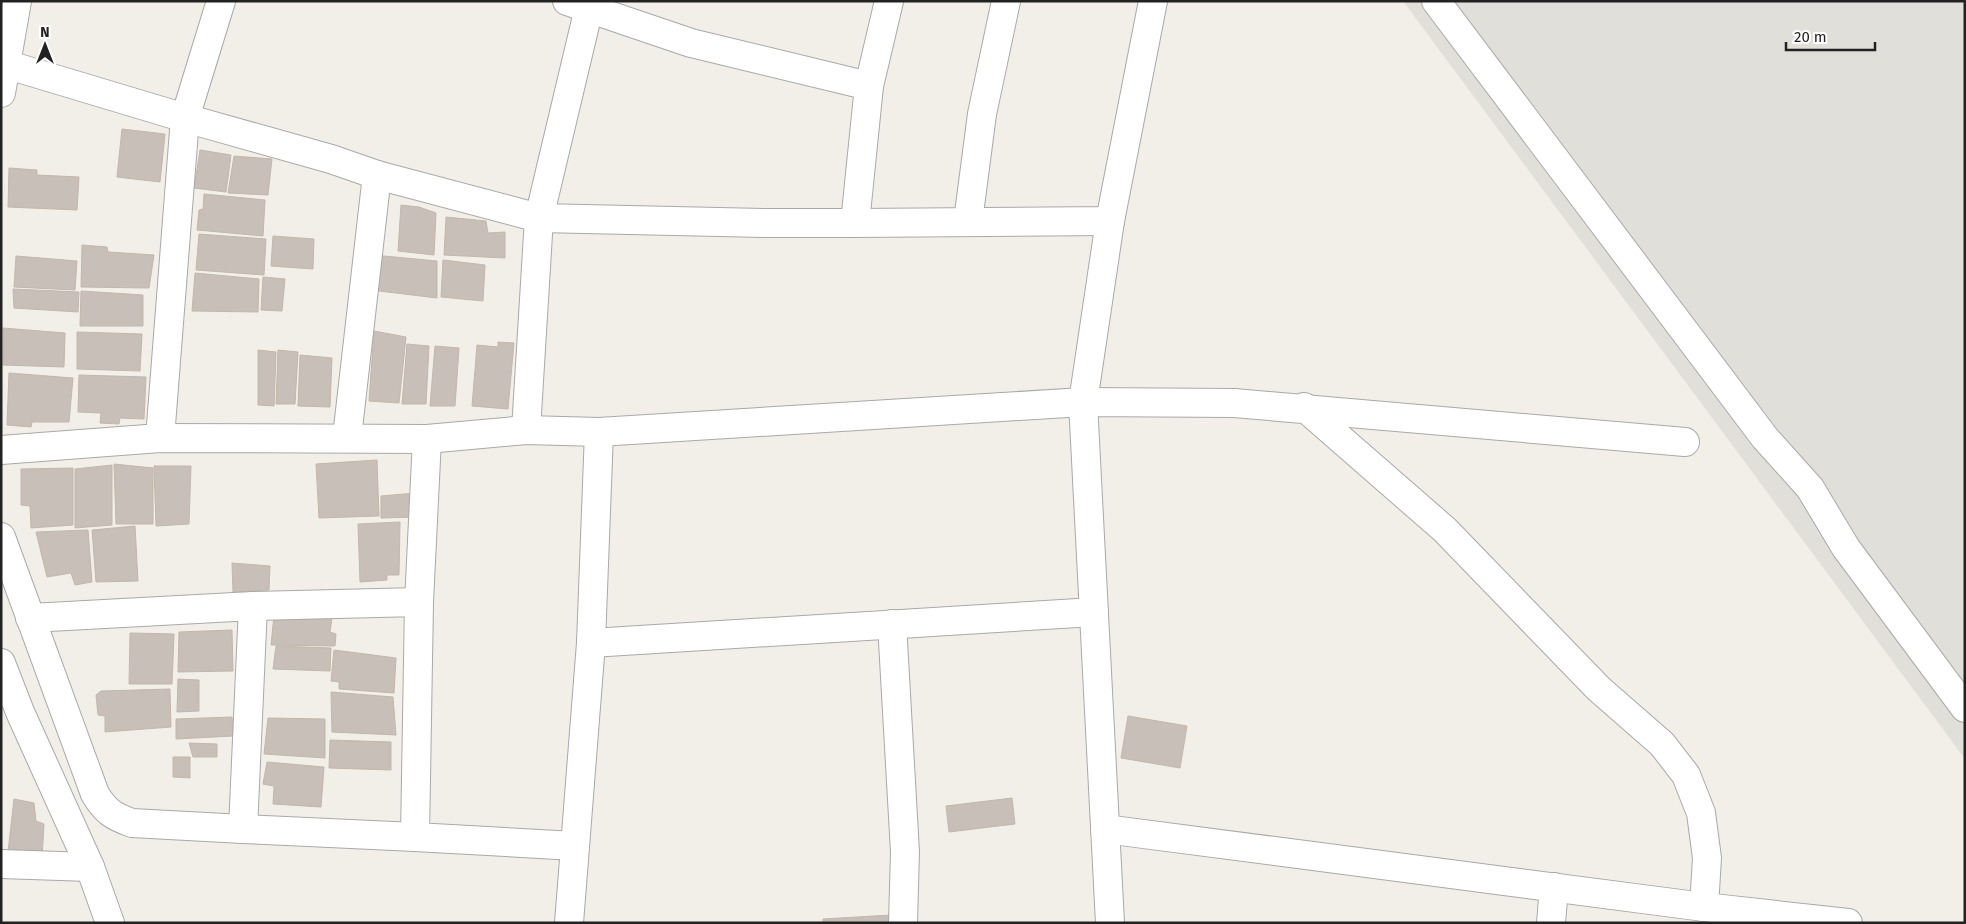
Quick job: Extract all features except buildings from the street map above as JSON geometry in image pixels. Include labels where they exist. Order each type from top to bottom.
[{"type":"street","points":[[160,438],[185,118],[221,1]]},
{"type":"street","points":[[855,223],[869,86],[889,1]]},
{"type":"street","points":[[968,221],[982,114],[1006,1]]},
{"type":"street","points":[[1110,923],[1082,402],[1110,221],[1153,1]]},
{"type":"street","points":[[1436,1],[1765,438],[1810,488],[1846,548],[1965,708]]},
{"type":"street","points":[[1,93],[12,2]]},
{"type":"street","points":[[526,430],[539,218],[578,5],[691,43],[869,86]]},
{"type":"street","points":[[5,64],[331,159],[377,175],[539,218],[855,223],[1110,221]]},
{"type":"street","points":[[347,437],[377,175]]},
{"type":"street","points":[[1,450],[160,438],[347,437],[427,439],[526,430],[599,432],[1082,402],[1234,402],[1684,442]]},
{"type":"street","points":[[1304,407],[1445,530],[1599,689],[1662,744],[1686,775],[1701,813],[1707,858],[1704,907]]},
{"type":"street","points":[[568,923],[591,642],[599,432]]},
{"type":"street","points":[[415,837],[419,602],[427,439]]},
{"type":"street","points":[[1,537],[95,794],[104,808],[116,817],[132,823],[575,846]]},
{"type":"street","points":[[30,618],[253,606],[419,602]]},
{"type":"street","points":[[243,829],[253,606]]},
{"type":"street","points":[[591,642],[1094,612]]},
{"type":"street","points":[[892,624],[905,852],[903,923]]},
{"type":"street","points":[[1,664],[11,711],[90,867],[110,923]]},
{"type":"street","points":[[1105,829],[1704,907],[1848,923]]},
{"type":"street","points":[[1,864],[90,867]]},
{"type":"street","points":[[1551,923],[1554,888]]},
{"type":"shaded area","points":[[1403,1],[1965,1],[1965,759]]}]
